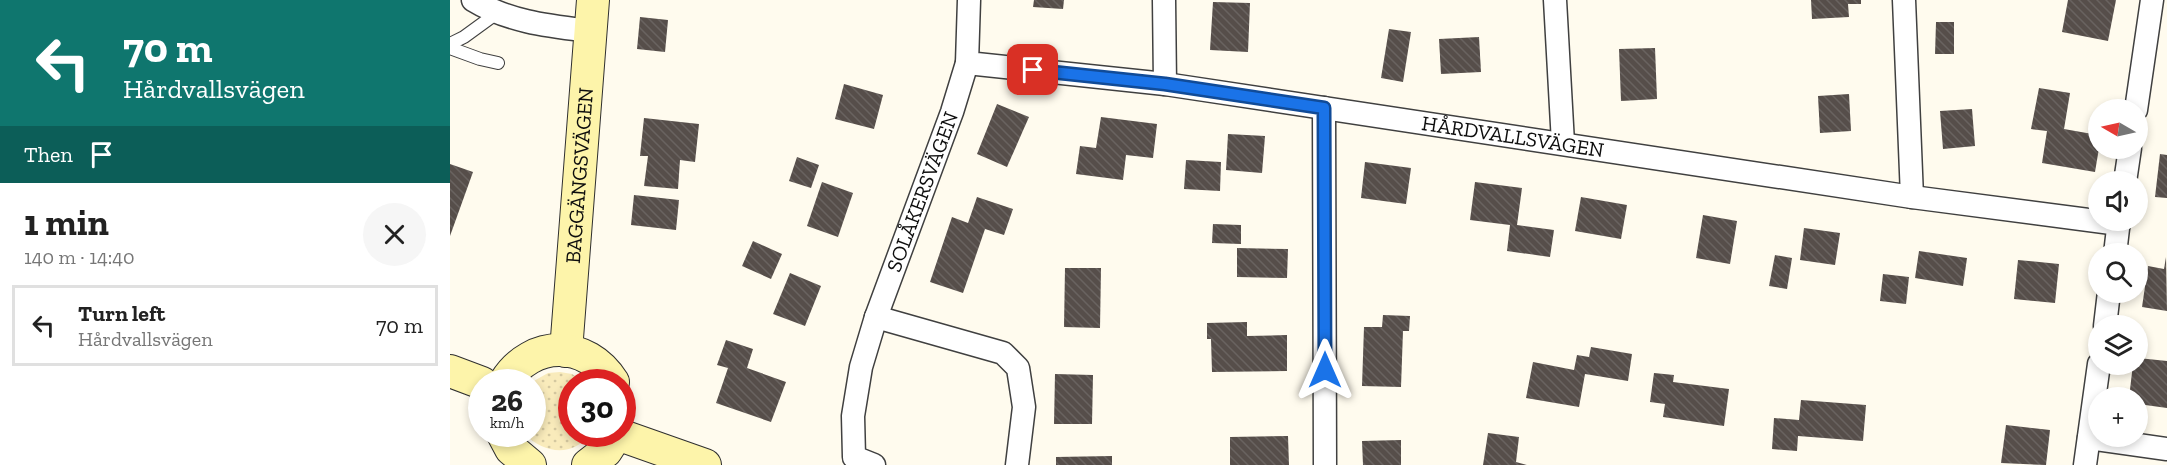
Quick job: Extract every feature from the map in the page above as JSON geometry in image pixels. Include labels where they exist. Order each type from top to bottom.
[{"type":"street","points":[[473,0],[497,13],[536,24],[590,31]]},
{"type":"street","name":"BAGGÄNGSVÄGEN","points":[[567,351],[593,0]]},
{"type":"street","points":[[967,63],[969,0]]},
{"type":"street","points":[[1164,0],[1165,84]]},
{"type":"street","points":[[1555,0],[1563,143]]},
{"type":"street","points":[[1904,0],[1912,197]]},
{"type":"street","points":[[2138,99],[2152,0]]},
{"type":"street","name":"HÅRDVALLSVÄGEN","points":[[967,63],[1165,84],[1912,197],[2088,218]]},
{"type":"street","name":"SOLÅKERSVÄGEN","points":[[874,465],[854,457],[853,416],[861,367],[876,317],[952,112],[967,63]]},
{"type":"street","points":[[1324,108],[1325,465]]},
{"type":"street","points":[[876,317],[1003,353],[1018,368],[1024,407],[1017,465]]},
{"type":"street","points":[[516,369],[534,356],[552,350],[582,354],[603,369]]},
{"type":"street","points":[[450,371],[468,378]]},
{"type":"street","points":[[636,441],[705,465]]},
{"type":"street","points":[[2085,465],[2088,445]]},
{"type":"street","points":[[510,447],[530,465]]},
{"type":"street","points":[[588,465],[609,447]]},
{"type":"street","points":[[2148,447],[2167,450]]},
{"type":"lane","points":[[450,46],[497,13]]},
{"type":"lane","points":[[450,46],[480,59],[498,63]]},
{"type":"sand","points":[[558,372],[558,447],[575,447],[558,450],[544,447],[546,447],[546,374]]},
{"type":"building","points":[[1034,0],[1064,0],[1063,9],[1033,7]]},
{"type":"building","points":[[1811,0],[1861,0],[1861,4],[1848,4],[1849,17],[1812,19]]},
{"type":"building","points":[[2068,0],[2116,0],[2108,41],[2062,32]]},
{"type":"building","points":[[1213,2],[1250,3],[1248,52],[1210,50]]},
{"type":"building","points":[[640,17],[668,20],[665,52],[637,49]]},
{"type":"building","points":[[1936,22],[1954,22],[1954,54],[1935,54]]},
{"type":"building","points":[[1389,29],[1411,32],[1403,82],[1381,78]]},
{"type":"building","points":[[1479,37],[1481,72],[1441,74],[1439,39]]},
{"type":"building","points":[[1655,48],[1657,99],[1621,101],[1619,49]]},
{"type":"building","points":[[844,84],[883,95],[874,129],[835,119]]},
{"type":"building","points":[[2039,88],[2070,93],[2064,129],[2088,133],[2088,159],[2097,159],[2095,171],[2042,163],[2047,131],[2031,129]]},
{"type":"building","points":[[1849,94],[1851,131],[1820,133],[1818,96]]},
{"type":"building","points":[[997,104],[1029,117],[1007,167],[977,154]]},
{"type":"building","points":[[1972,109],[1975,146],[1943,149],[1940,111]]},
{"type":"building","points":[[1101,117],[1157,124],[1153,158],[1126,155],[1123,180],[1076,174],[1080,146],[1096,148]]},
{"type":"building","points":[[644,118],[699,124],[695,162],[680,160],[678,189],[644,186],[648,156],[640,156]]},
{"type":"building","points":[[1228,134],[1265,136],[1262,173],[1226,170]]},
{"type":"building","points":[[2160,154],[2167,155],[2167,198],[2155,197]]},
{"type":"building","points":[[797,157],[819,165],[811,188],[789,181]]},
{"type":"building","points":[[1186,160],[1221,162],[1220,191],[1184,189]]},
{"type":"building","points":[[1365,162],[1411,168],[1406,204],[1361,198]]},
{"type":"building","points":[[450,164],[473,172],[450,236]]},
{"type":"building","points":[[822,182],[853,193],[838,237],[807,226]]},
{"type":"building","points":[[1475,182],[1522,188],[1517,225],[1554,230],[1550,257],[1507,251],[1510,225],[1470,220]]},
{"type":"building","points":[[634,195],[679,200],[676,230],[631,225]]},
{"type":"building","points":[[977,197],[1013,209],[1004,235],[985,229],[963,293],[930,282],[952,217],[968,223]]},
{"type":"building","points":[[1581,197],[1627,205],[1621,239],[1575,231]]},
{"type":"building","points":[[1703,215],[1737,221],[1730,264],[1696,258]]},
{"type":"building","points":[[1213,224],[1241,225],[1241,244],[1212,243]]},
{"type":"building","points":[[1804,228],[1840,233],[1835,265],[1800,260]]},
{"type":"building","points":[[753,241],[782,254],[771,279],[742,266]]},
{"type":"building","points":[[1237,248],[1288,249],[1287,278],[1237,277]]},
{"type":"building","points":[[1919,251],[1967,258],[1963,286],[1915,278]]},
{"type":"building","points":[[1775,255],[1792,258],[1787,289],[1769,286]]},
{"type":"building","points":[[2166,257],[2167,311],[2142,307],[2143,303],[2148,303],[2148,266],[2164,269]]},
{"type":"building","points":[[2018,260],[2059,264],[2055,303],[2014,299]]},
{"type":"building","points":[[1065,268],[1101,268],[1100,328],[1064,327]]},
{"type":"building","points":[[790,273],[821,286],[805,326],[773,314]]},
{"type":"building","points":[[1883,274],[1909,277],[1906,304],[1880,301]]},
{"type":"building","points":[[1383,315],[1410,316],[1409,331],[1403,331],[1401,387],[1362,386],[1364,327],[1382,327]]},
{"type":"building","points":[[1247,322],[1247,336],[1287,335],[1287,371],[1212,372],[1211,339],[1207,339],[1207,323]]},
{"type":"building","points":[[726,340],[753,349],[747,368],[786,382],[771,422],[716,403],[728,368],[717,365]]},
{"type":"building","points":[[1591,347],[1632,354],[1628,381],[1585,374],[1579,407],[1526,398],[1533,362],[1574,370],[1577,355],[1589,357]]},
{"type":"building","points":[[2148,359],[2167,361],[2167,408],[2148,405],[2148,387],[2130,387],[2132,375],[2148,375]]},
{"type":"building","points":[[1654,373],[1674,375],[1673,382],[1729,389],[1724,426],[1663,417],[1665,404],[1650,402]]},
{"type":"building","points":[[1055,374],[1093,375],[1092,424],[1054,424]]},
{"type":"building","points":[[1801,400],[1866,405],[1863,441],[1798,436],[1797,451],[1772,449],[1774,418],[1799,420]]},
{"type":"building","points":[[2006,425],[2050,430],[2046,465],[2001,463]]},
{"type":"building","points":[[1488,433],[1519,437],[1516,462],[1527,465],[1483,465]]},
{"type":"building","points":[[1288,436],[1289,465],[1230,465],[1230,437]]},
{"type":"building","points":[[1401,440],[1401,465],[1363,465],[1362,441]]},
{"type":"building","points":[[1112,456],[1112,465],[1056,465],[1056,457]]},
{"type":"route","points":[[1033,70],[1165,84],[1324,108],[1325,370]]}]
